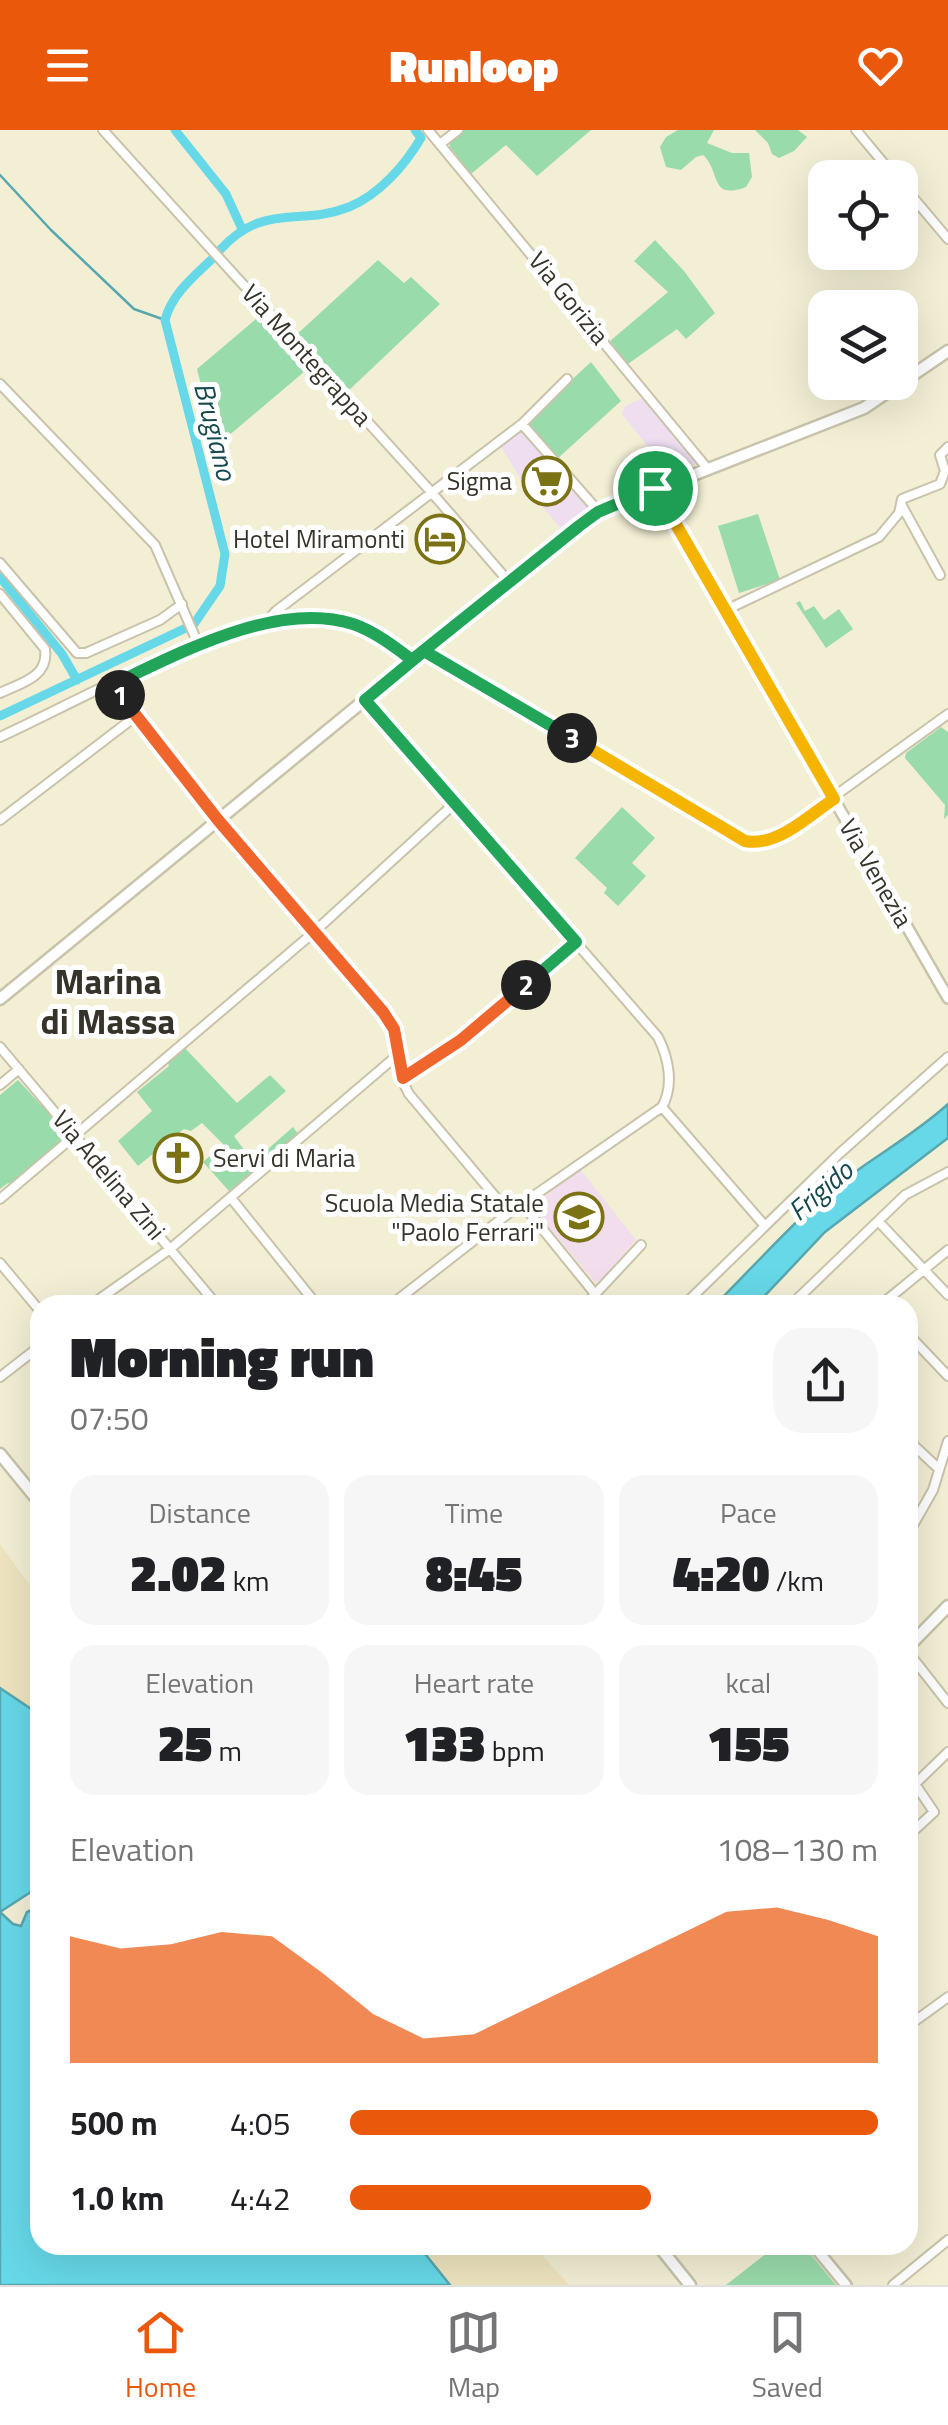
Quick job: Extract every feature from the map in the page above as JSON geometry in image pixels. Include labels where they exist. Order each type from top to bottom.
[{"type":"main road","points":[[0,999],[598,512],[864,408],[948,350]]},
{"type":"main road","points":[[0,1454],[30,1491]]},
{"type":"main road","points":[[918,1639],[948,1606]]},
{"type":"main road","points":[[666,2255],[690,2285]]},
{"type":"street","name":"Via Montegrappa","points":[[103,130],[509,582]]},
{"type":"street","name":"Via Gorizia","points":[[428,130],[708,468]]},
{"type":"street","points":[[440,144],[458,130]]},
{"type":"street","points":[[856,130],[881,160]]},
{"type":"street","points":[[918,204],[948,239]]},
{"type":"street","points":[[265,624],[276,610],[522,424],[568,379]]},
{"type":"street","points":[[0,384],[146,534],[168,570],[197,642]]},
{"type":"street","points":[[0,404],[12,396]]},
{"type":"street","points":[[522,424],[598,512]]},
{"type":"street","points":[[726,610],[879,536],[892,524],[902,499],[940,484],[944,478],[940,455],[948,447]]},
{"type":"street","name":"Via Venezia","points":[[655,488],[948,998]]},
{"type":"street","points":[[901,504],[940,576]]},
{"type":"street","points":[[0,563],[77,653],[86,653],[160,620],[182,604]]},
{"type":"street","points":[[0,594],[46,656],[46,666],[38,674],[0,693]]},
{"type":"street","points":[[0,737],[197,642],[265,624],[312,619],[356,625],[412,660]]},
{"type":"street","points":[[424,651],[745,841],[756,843],[778,837],[948,714]]},
{"type":"street","points":[[112,685],[218,820],[383,1012],[394,1029],[409,1094],[510,1212]]},
{"type":"street","points":[[365,700],[662,1044],[667,1059],[669,1091],[662,1108],[510,1212],[404,1295]]},
{"type":"street","points":[[0,820],[136,716]]},
{"type":"street","points":[[0,1199],[313,933],[456,802]]},
{"type":"street","points":[[403,1078],[461,1040],[576,942]]},
{"type":"street","name":"Via Adelina Zini","points":[[0,1047],[209,1295]]},
{"type":"street","points":[[105,1295],[170,1249],[400,1053]]},
{"type":"street","points":[[694,1295],[874,1121],[948,1057]]},
{"type":"street","points":[[0,1084],[19,1069]]},
{"type":"street","points":[[662,1108],[765,1226]]},
{"type":"street","points":[[802,1295],[905,1196],[948,1172]]},
{"type":"street","points":[[232,1198],[309,1295]]},
{"type":"street","points":[[523,1205],[595,1294],[641,1245]]},
{"type":"street","points":[[878,1222],[948,1295]]},
{"type":"street","points":[[893,1295],[948,1250]]},
{"type":"street","points":[[0,1263],[30,1298]]},
{"type":"street","points":[[918,1344],[948,1376]]},
{"type":"street","points":[[0,1378],[30,1354]]},
{"type":"street","points":[[918,1519],[948,1441]]},
{"type":"street","points":[[918,1449],[939,1468]]},
{"type":"street","points":[[918,1663],[948,1703]]},
{"type":"street","points":[[918,1781],[948,1752]]},
{"type":"street","points":[[918,1788],[934,1812],[918,1827]]},
{"type":"street","points":[[918,2018],[948,1996]]},
{"type":"street","points":[[893,2285],[948,2240]]},
{"type":"street","points":[[822,2255],[846,2285]]},
{"type":"shaded area","points":[[645,397],[696,464],[670,474],[622,414],[625,406]]},
{"type":"shaded area","points":[[521,427],[591,505],[561,529],[525,486],[500,445]]},
{"type":"shaded area","name":"Scuola Media Statale \"Paolo Ferrari\"","points":[[580,1169],[636,1240],[595,1282],[532,1207]]},
{"type":"green space","points":[[464,130],[591,130],[537,176],[506,145],[471,174],[449,141]]},
{"type":"green space","points":[[678,130],[714,130],[707,143],[732,153],[749,153],[752,177],[746,187],[721,187],[703,155],[681,170],[666,167],[660,147],[666,137]]},
{"type":"green space","points":[[755,130],[798,130],[807,137],[794,151],[779,158]]},
{"type":"green space","points":[[655,240],[715,313],[686,339],[677,329],[628,364],[610,341],[668,292],[634,261]]},
{"type":"green space","points":[[378,260],[404,283],[411,277],[440,304],[346,393],[295,336]]},
{"type":"green space","points":[[263,313],[311,366],[227,437],[223,430],[213,433],[197,369]]},
{"type":"green space","points":[[591,362],[621,401],[557,459],[525,423]]},
{"type":"green space","points":[[758,514],[780,580],[739,593],[718,526]]},
{"type":"green space","points":[[800,601],[805,611],[814,606],[824,620],[839,609],[853,629],[826,648],[796,603]]},
{"type":"green space","points":[[941,727],[948,732],[948,815],[944,819],[945,805],[905,758],[906,753]]},
{"type":"green space","points":[[622,807],[655,838],[632,863],[646,876],[618,906],[604,893],[607,888],[575,858]]},
{"type":"green space","points":[[184,1047],[237,1103],[270,1075],[286,1091],[234,1136],[253,1162],[293,1127],[299,1135],[229,1191],[203,1162],[223,1144],[202,1123],[191,1131],[184,1129],[138,1166],[118,1141],[152,1111],[137,1092],[169,1066],[167,1061]]},
{"type":"green space","points":[[18,1080],[41,1105],[52,1108],[64,1122],[61,1128],[66,1134],[51,1153],[44,1154],[43,1160],[14,1184],[0,1189],[0,1095]]},
{"type":"green space","points":[[764,2255],[811,2255],[836,2285],[726,2285]]},
{"type":"sand","points":[[0,1544],[30,1583],[30,1708],[0,1688]]},
{"type":"sand","points":[[426,2255],[542,2255],[569,2285],[450,2285]]},
{"type":"water","points":[[948,1104],[948,1138],[825,1232],[765,1295],[725,1295],[824,1196]]},
{"type":"water","points":[[0,1688],[30,1708],[30,1892],[0,1912]]},
{"type":"water","points":[[30,1911],[30,2255],[426,2255],[450,2285],[0,2285],[0,1912],[21,1926]]},
{"type":"waterway","points":[[175,130],[226,194],[242,229]]},
{"type":"waterway","name":"Brugiano","points":[[219,251],[235,236],[266,220],[331,213],[360,202],[381,187],[407,158],[421,138],[415,130]]},
{"type":"waterway","points":[[0,175],[134,309],[165,320]]},
{"type":"waterway","name":"Brugiano","points":[[194,624],[220,586],[225,554],[165,320],[178,294],[212,259]]},
{"type":"waterway","name":"Brugiano","points":[[0,577],[62,654],[77,680]]},
{"type":"waterway","name":"Brugiano","points":[[0,716],[188,627]]},
{"type":"place","name":"Sigma","points":[[547,481]]},
{"type":"place","name":"Hotel Miramonti","points":[[440,539]]},
{"type":"place","name":"Servi di Maria","points":[[178,1158]]},
{"type":"place","name":"Scuola Media Statale \"Paolo Ferrari\"","points":[[579,1217]]},
{"type":"district","name":"Marina di Massa","points":[[108,1001]]},
{"type":"route","points":[[655,488],[834,799],[768,842],[745,841],[424,651],[365,700],[576,942],[461,1040],[403,1078],[394,1029],[383,1012],[218,820],[112,685],[184,651],[261,624],[312,619],[356,625],[412,660],[598,512],[655,488]]},
{"type":"water label","name":"Frigido","points":[[820,1190]]}]
